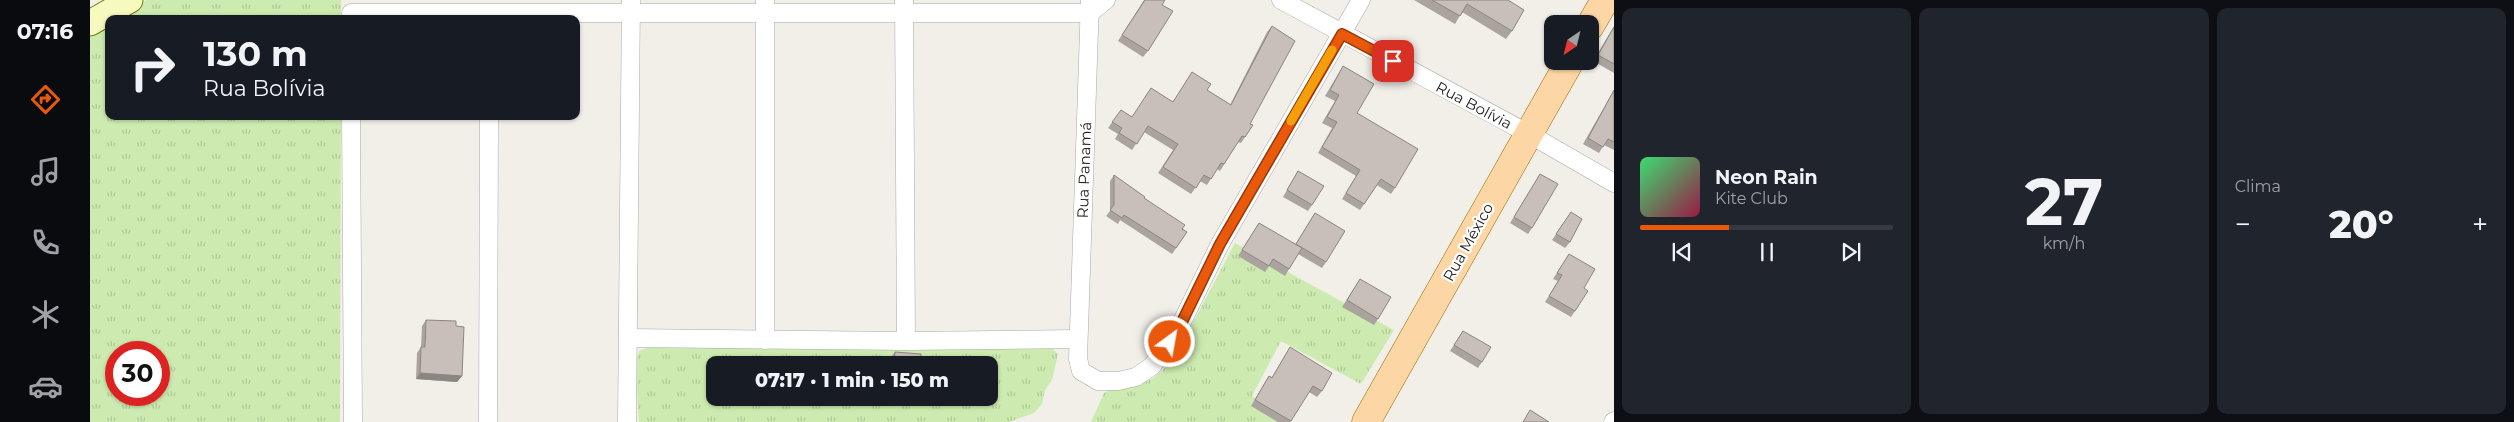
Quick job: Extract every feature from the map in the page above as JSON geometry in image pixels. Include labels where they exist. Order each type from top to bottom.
[{"type":"main road","points":[[1596,15],[1605,0]]},
{"type":"main road","name":"Rua México","points":[[1366,422],[1565,70]]},
{"type":"street","points":[[90,23],[130,0]]},
{"type":"street","points":[[351,11],[489,11],[631,7],[1090,6],[1106,0]]},
{"type":"street","name":"Rua Bolívia","points":[[1281,0],[1529,134],[1614,183]]},
{"type":"street","points":[[1342,34],[1361,0]]},
{"type":"street","points":[[904,6],[906,341]]},
{"type":"street","name":"Rua Panamá","points":[[1090,6],[1077,339],[1081,371],[1098,381],[1136,377],[1152,366],[1178,330],[1220,244],[1342,34]]},
{"type":"street","points":[[627,422],[631,7]]},
{"type":"street","points":[[765,7],[765,340]]},
{"type":"street","points":[[352,120],[353,422]]},
{"type":"street","points":[[488,422],[489,120]]},
{"type":"street","points":[[629,338],[906,341],[1077,339]]},
{"type":"green space","points":[[147,0],[341,0],[341,15],[122,15]]},
{"type":"green space","points":[[105,24],[105,120],[341,120],[340,422],[90,422],[90,33]]},
{"type":"green space","points":[[1235,243],[1394,330],[1361,384],[1281,341],[1252,396],[1292,422],[1091,422],[1104,393],[1115,387],[1152,379],[1166,367],[1180,347]]},
{"type":"green space","points":[[1049,345],[1058,354],[1052,380],[1045,390],[1042,404],[1034,413],[1009,422],[639,422],[635,364],[639,351],[651,346]]},
{"type":"building","points":[[1145,0],[1165,0],[1162,5],[1173,11],[1148,51],[1122,35]]},
{"type":"building","points":[[1432,0],[1508,0],[1524,10],[1512,31],[1467,4],[1460,16]]},
{"type":"building","points":[[1272,26],[1295,41],[1250,124],[1253,125],[1245,137],[1242,136],[1224,164],[1221,163],[1211,179],[1204,175],[1196,188],[1163,167],[1178,144],[1148,126],[1137,144],[1119,133],[1122,128],[1112,122],[1121,110],[1132,117],[1151,88],[1173,102],[1192,72],[1211,84],[1207,90],[1231,105]]},
{"type":"building","points":[[1614,27],[1614,64],[1599,56]]},
{"type":"building","points":[[1343,66],[1374,84],[1357,113],[1418,149],[1395,188],[1381,179],[1364,204],[1346,193],[1360,170],[1322,147],[1337,122],[1327,117],[1339,95],[1330,90]]},
{"type":"building","points":[[1614,90],[1614,142],[1608,139],[1603,147],[1588,138]]},
{"type":"building","points":[[1298,171],[1324,186],[1312,205],[1287,190]]},
{"type":"building","points":[[1540,174],[1558,184],[1532,228],[1514,217]]},
{"type":"building","points":[[1114,175],[1144,198],[1185,225],[1182,229],[1187,232],[1176,248],[1124,215],[1122,218],[1110,210],[1114,205]]},
{"type":"building","points":[[1571,212],[1582,219],[1570,242],[1556,234]]},
{"type":"building","points":[[1315,213],[1345,231],[1326,262],[1296,244]]},
{"type":"building","points":[[1259,223],[1302,248],[1289,269],[1273,259],[1269,266],[1242,250]]},
{"type":"building","points":[[1569,254],[1595,269],[1584,288],[1588,291],[1575,311],[1549,296],[1562,275],[1557,273]]},
{"type":"building","points":[[1360,279],[1391,297],[1378,319],[1347,300]]},
{"type":"building","points":[[426,320],[456,321],[456,326],[464,327],[462,376],[420,373],[421,347],[425,347]]},
{"type":"building","points":[[1463,331],[1491,347],[1482,362],[1454,345]]},
{"type":"building","points":[[1290,347],[1332,373],[1322,391],[1313,386],[1291,421],[1255,400],[1269,376],[1272,378]]},
{"type":"building","points":[[895,352],[921,354],[921,356],[895,356]]},
{"type":"building","points":[[1530,410],[1549,422],[1523,422]]},
{"type":"slow traffic","points":[[1291,121],[1332,50]]},
{"type":"route","points":[[1170,342],[1178,330],[1220,244],[1342,34],[1393,61]]}]
